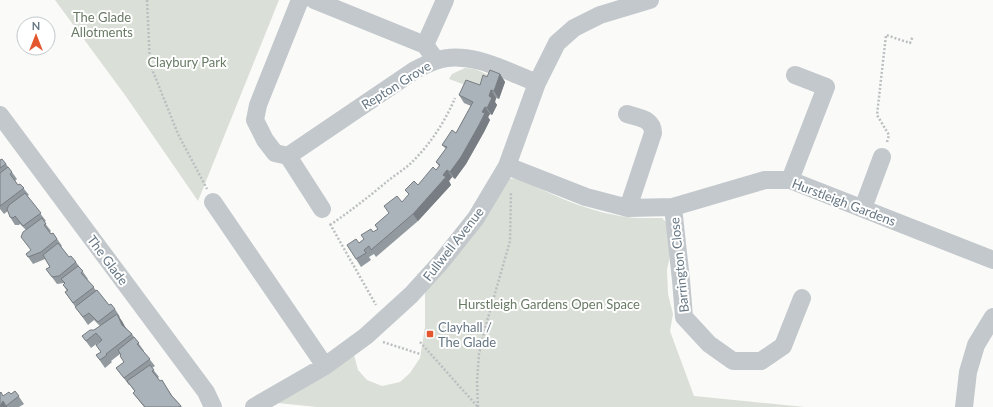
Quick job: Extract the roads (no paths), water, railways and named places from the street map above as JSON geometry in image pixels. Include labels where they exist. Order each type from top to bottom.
[{"type":"street","points":[[300,0],[258,105],[255,120],[265,140],[275,153],[288,156],[326,217]]},
{"type":"street","points":[[314,0],[425,45],[436,60]]},
{"type":"street","points":[[425,45],[445,0]]},
{"type":"street","name":"Fullwell Avenue","points":[[264,405],[326,366],[385,320],[431,273],[476,218],[507,166],[537,83],[557,43],[600,7],[650,0]]},
{"type":"street","name":"Repton Grove","points":[[288,156],[415,70],[436,60],[462,58],[486,63],[537,83]]},
{"type":"street","points":[[790,180],[826,87],[795,75]]},
{"type":"street","points":[[627,114],[650,123],[652,128],[652,133],[628,208]]},
{"type":"street","name":"The Glade","points":[[0,115],[206,392],[213,407]]},
{"type":"street","points":[[862,208],[882,157]]},
{"type":"street","name":"Hurstleigh Gardens","points":[[507,166],[586,197],[628,208],[673,207],[765,180],[790,180],[993,260]]},
{"type":"street","points":[[213,202],[326,366]]},
{"type":"street","name":"Barrington Close","points":[[673,207],[684,317],[708,344],[733,361],[761,361],[783,346],[802,298]]},
{"type":"street","points":[[964,407],[968,372],[976,345],[993,316]]},
{"type":"place","name":"Clayhall / The Glade","points":[[430,334]]},
{"type":"park label","name":"The Glade Allotments","points":[[102,24]]},
{"type":"park label","name":"Claybury Park","points":[[187,62]]},
{"type":"park label","name":"Hurstleigh Gardens Open Space","points":[[549,304]]}]
